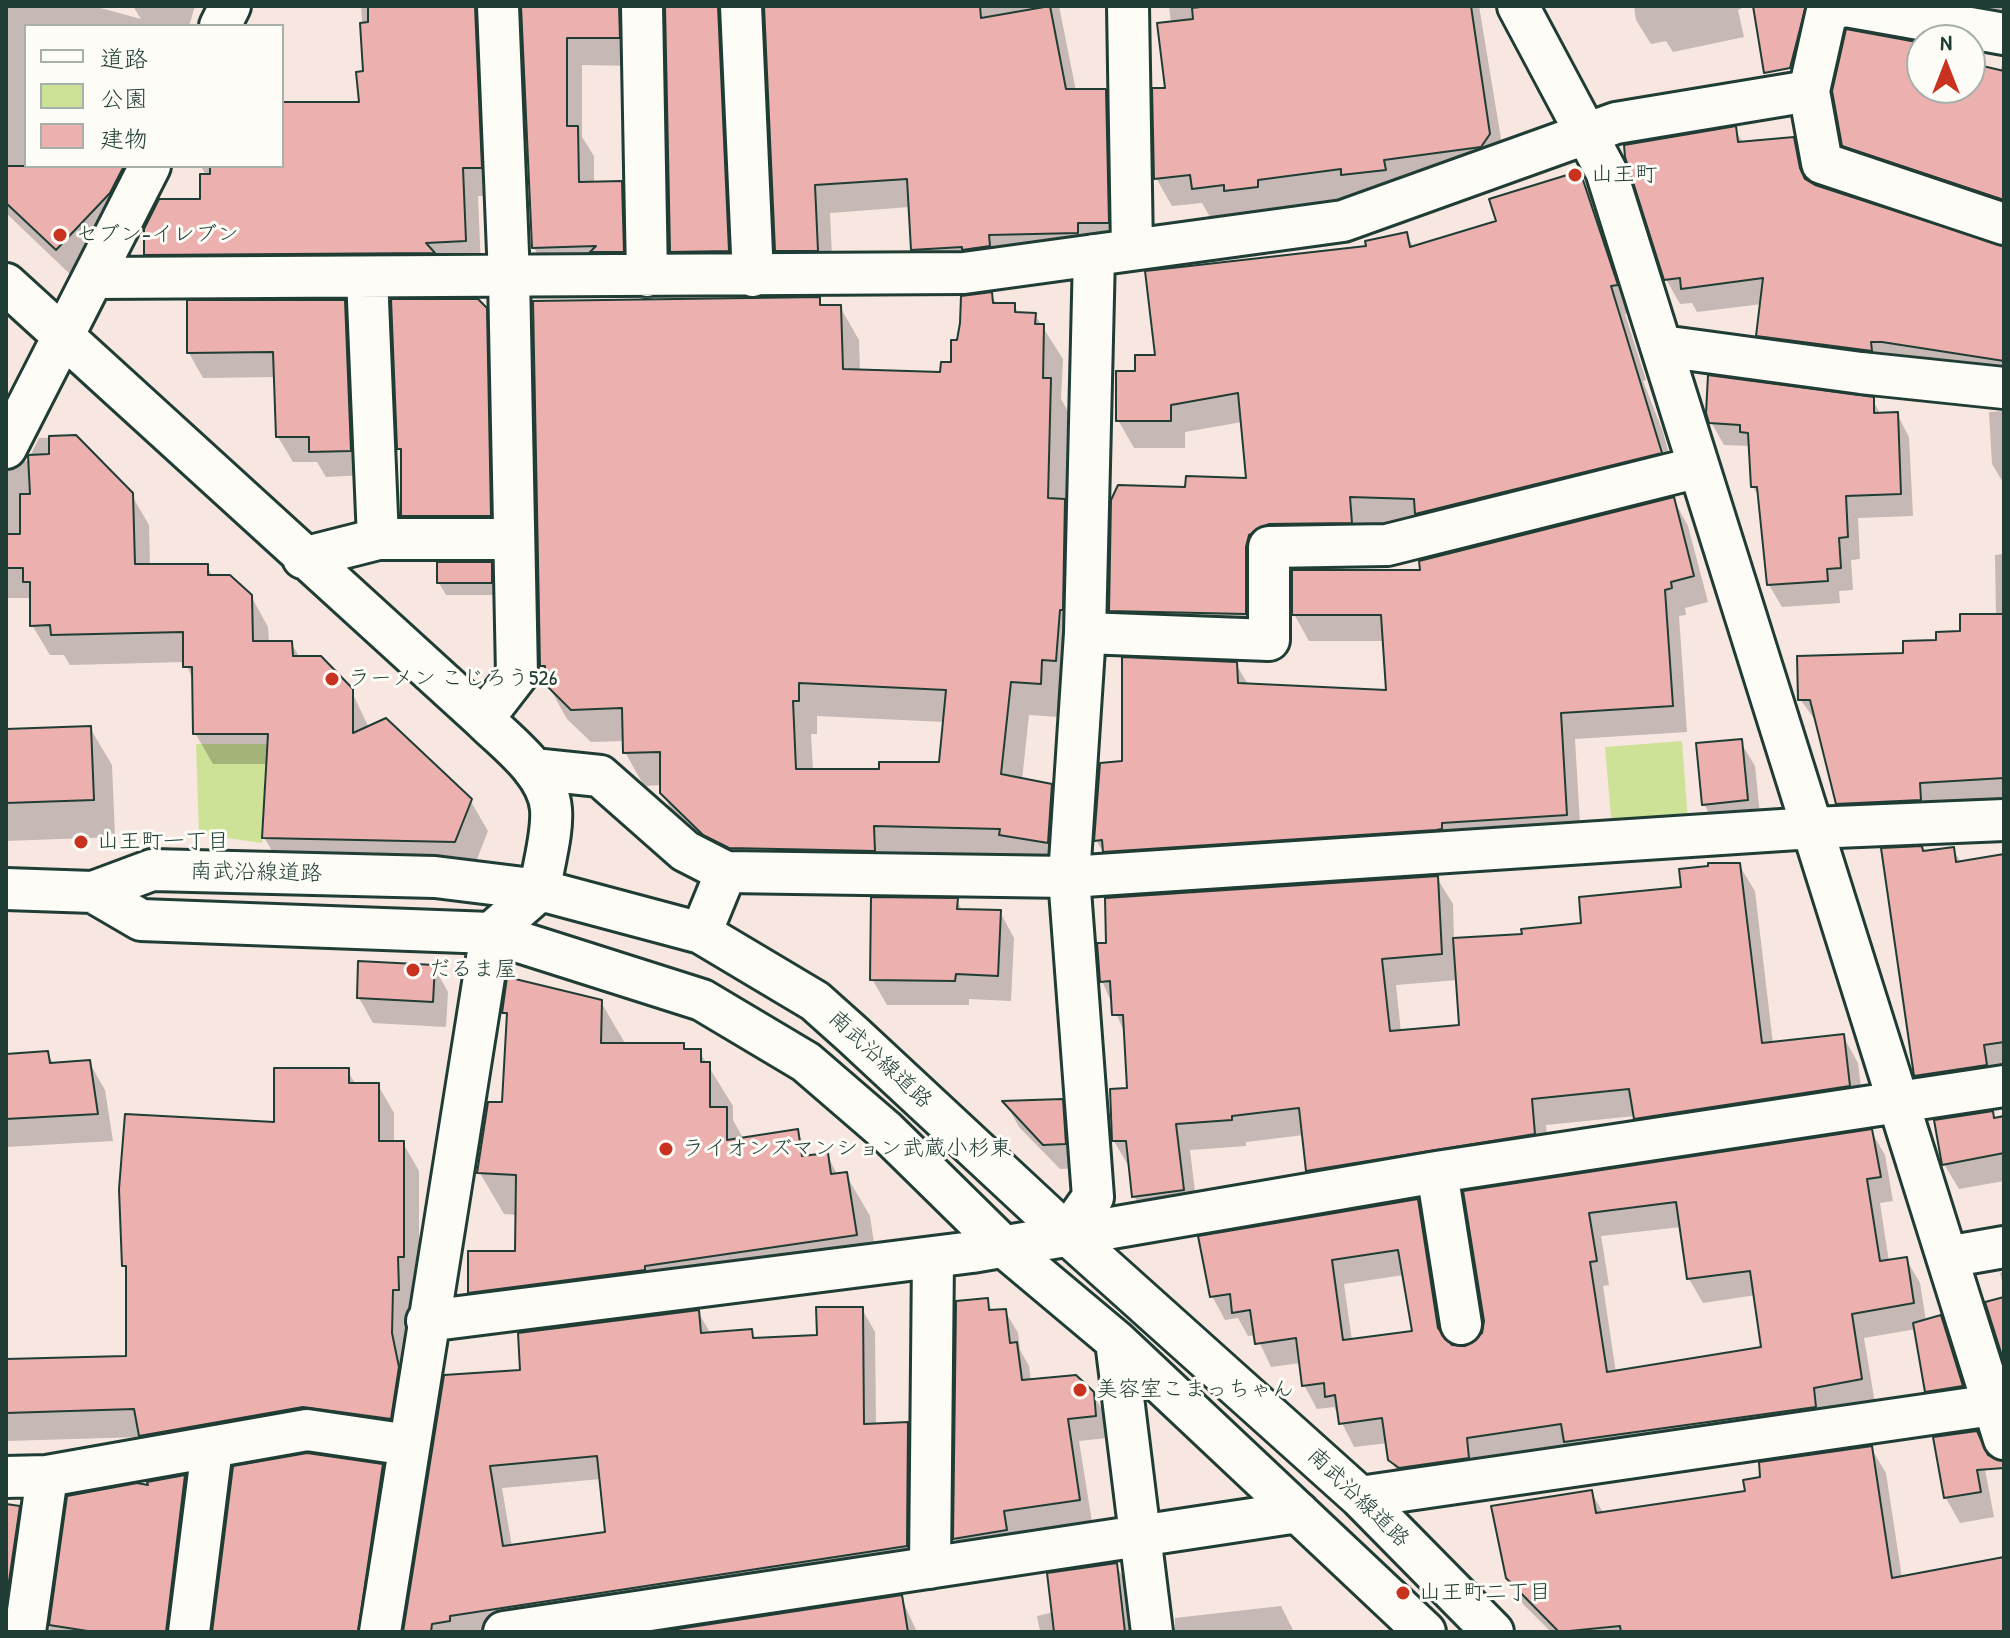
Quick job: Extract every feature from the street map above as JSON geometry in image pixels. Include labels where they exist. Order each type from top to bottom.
[{"type":"street","points":[[221,24],[230,6]]},
{"type":"street","points":[[483,719],[517,675],[509,277],[498,6]]},
{"type":"street","points":[[642,6],[647,276]]},
{"type":"street","points":[[741,6],[753,276]]},
{"type":"street","points":[[1067,1234],[1093,1197],[1069,877],[1128,6]]},
{"type":"street","points":[[1360,1497],[1999,1418],[1606,171],[1583,133],[1518,6]]},
{"type":"street","points":[[1840,6],[1826,15],[1809,91],[1822,163],[2004,224]]},
{"type":"street","points":[[1846,6],[2004,34]]},
{"type":"street","points":[[94,278],[964,273],[1343,221],[1616,123],[1809,91]]},
{"type":"street","points":[[6,448],[149,168]]},
{"type":"street","points":[[367,277],[378,539]]},
{"type":"street","points":[[6,284],[483,719],[533,769],[546,788],[551,809],[540,890],[491,933],[380,1632]]},
{"type":"street","points":[[1662,346],[1861,373],[2004,388]]},
{"type":"street","points":[[1085,633],[1269,640],[1269,547],[1387,545],[1699,467]]},
{"type":"street","points":[[303,558],[378,539],[513,539]]},
{"type":"street","points":[[533,769],[600,776],[685,851],[726,872],[1069,877],[1812,828],[2004,820]]},
{"type":"street","name":"南武沿線道路","points":[[6,889],[93,892],[152,870],[435,877],[540,890],[701,933],[815,1001],[1067,1234],[1360,1497],[1493,1632]]},
{"type":"street","points":[[701,933],[726,872]]},
{"type":"street","name":"南武沿線道路","points":[[93,892],[141,920],[491,933],[702,1000],[806,1062],[886,1131],[1004,1247],[1116,1341],[1425,1632]]},
{"type":"street","points":[[427,1321],[933,1258],[1437,1172],[2004,1086]]},
{"type":"street","points":[[1437,1172],[1461,1324]]},
{"type":"street","points":[[1947,1257],[2004,1247]]},
{"type":"street","points":[[930,1568],[933,1258]]},
{"type":"street","points":[[1116,1341],[1152,1632]]},
{"type":"street","points":[[6,1477],[47,1476],[307,1430],[409,1445]]},
{"type":"street","points":[[189,1632],[212,1448]]},
{"type":"street","points":[[25,1632],[47,1476]]},
{"type":"street","points":[[504,1632],[603,1624],[930,1568],[1298,1512]]},
{"type":"green space","points":[[1682,741],[1688,822],[1612,828],[1605,747]]},
{"type":"green space","points":[[196,744],[266,744],[262,843],[199,834]]},
{"type":"building","points":[[368,6],[475,6],[482,168],[463,168],[466,241],[426,243],[435,253],[144,255],[144,229],[159,199],[200,199],[200,174],[210,174],[210,168],[284,168],[284,102],[359,102],[356,72],[363,71],[360,23],[368,22]]},
{"type":"building","points":[[521,6],[619,6],[620,38],[567,38],[567,126],[578,126],[579,182],[622,181],[624,252],[590,252],[596,246],[532,248]]},
{"type":"building","points":[[665,6],[718,6],[729,251],[670,252]]},
{"type":"building","points":[[764,6],[980,6],[981,18],[1050,6],[1066,89],[1106,89],[1109,223],[1078,223],[1078,233],[989,235],[990,246],[962,250],[962,247],[911,250],[907,179],[815,185],[818,251],[775,251]]},
{"type":"building","points":[[1471,6],[1490,134],[1481,147],[1384,160],[1386,170],[1341,175],[1341,169],[1258,180],[1258,187],[1224,191],[1224,185],[1192,189],[1190,175],[1154,179],[1152,88],[1165,88],[1157,23],[1193,19],[1192,8]]},
{"type":"building","points":[[1753,6],[1806,6],[1790,68],[1764,73]]},
{"type":"building","points":[[1846,29],[1906,40],[1906,104],[1986,104],[1986,67],[2004,71],[2004,200],[1842,146],[1832,91]]},
{"type":"building","points":[[1736,126],[1738,142],[1794,137],[1800,168],[1805,179],[1815,185],[2004,246],[2004,361],[1882,342],[1871,342],[1872,351],[1756,336],[1763,278],[1681,289],[1680,278],[1664,280],[1625,157],[1624,145]]},
{"type":"building","points":[[6,166],[123,168],[110,193],[56,250],[6,203]]},
{"type":"building","points":[[1580,171],[1618,285],[1611,286],[1662,453],[1415,514],[1414,499],[1350,497],[1352,523],[1269,524],[1249,535],[1246,547],[1246,614],[1109,611],[1111,500],[1118,485],[1185,487],[1186,476],[1246,478],[1238,393],[1171,405],[1171,421],[1116,421],[1116,371],[1135,371],[1135,355],[1155,355],[1145,271],[1366,246],[1365,241],[1407,232],[1410,247],[1496,221],[1489,199]]},
{"type":"building","points":[[992,292],[993,303],[1015,303],[1015,312],[1036,313],[1035,324],[1044,324],[1043,378],[1051,378],[1048,498],[1065,499],[1063,610],[1060,610],[1056,661],[1042,660],[1041,684],[1011,682],[1001,774],[1052,784],[1048,843],[999,835],[1000,829],[874,826],[875,851],[729,848],[703,835],[660,793],[660,752],[623,753],[622,708],[571,710],[546,685],[545,666],[540,666],[533,301],[820,297],[820,305],[841,305],[843,369],[940,372],[941,362],[951,362],[951,340],[957,340],[961,296]],"holes":[[[799,683],[946,690],[939,762],[879,762],[879,769],[796,769],[793,701],[799,701]]]},
{"type":"building","points":[[391,299],[478,299],[487,308],[491,516],[401,516],[401,449],[397,449]]},
{"type":"building","points":[[187,300],[345,300],[351,451],[309,452],[309,437],[276,437],[273,352],[187,353]]},
{"type":"building","points":[[1708,375],[1874,397],[1874,413],[1898,412],[1901,494],[1846,496],[1848,537],[1839,538],[1841,568],[1827,569],[1828,581],[1767,585],[1757,487],[1751,487],[1748,433],[1740,432],[1740,425],[1709,423],[1706,413]]},
{"type":"building","points":[[76,435],[133,493],[135,564],[208,564],[208,575],[230,575],[252,595],[253,641],[292,641],[293,656],[321,656],[353,689],[353,733],[386,718],[472,799],[455,842],[262,838],[268,734],[193,734],[192,667],[183,667],[183,632],[51,635],[50,625],[30,626],[30,582],[23,582],[23,568],[6,568],[6,534],[20,534],[20,494],[30,494],[28,455],[49,454],[49,436]]},
{"type":"building","points":[[1674,497],[1694,576],[1671,582],[1672,588],[1665,590],[1673,706],[1561,713],[1567,815],[1442,823],[1442,829],[1436,830],[1103,852],[1102,840],[1094,841],[1100,763],[1122,761],[1122,657],[1237,662],[1238,683],[1386,690],[1381,615],[1292,615],[1292,570],[1420,570],[1419,561]]},
{"type":"building","points":[[437,562],[492,562],[492,583],[437,583]]},
{"type":"building","points":[[1960,614],[2004,614],[2004,778],[1920,783],[1921,800],[1836,804],[1810,700],[1798,700],[1797,656],[1903,653],[1903,641],[1936,640],[1936,632],[1960,631]]},
{"type":"building","points":[[91,726],[94,800],[6,803],[6,729]]},
{"type":"building","points":[[1742,739],[1748,800],[1702,805],[1696,743]]},
{"type":"building","points":[[1922,846],[1923,851],[1954,847],[1956,862],[2004,854],[2004,1042],[1984,1045],[1987,1065],[1914,1076],[1881,848]]},
{"type":"building","points":[[1708,863],[1740,863],[1762,1043],[1844,1034],[1850,1086],[1634,1119],[1629,1089],[1532,1099],[1535,1134],[1306,1171],[1299,1108],[1232,1116],[1232,1120],[1176,1124],[1184,1190],[1132,1197],[1126,1141],[1112,1141],[1110,1089],[1127,1088],[1123,1015],[1112,1015],[1110,981],[1100,982],[1097,943],[1106,943],[1105,898],[1438,876],[1442,954],[1382,959],[1390,1031],[1459,1025],[1453,938],[1522,934],[1521,929],[1581,923],[1579,897],[1681,887],[1679,869],[1708,866]]},
{"type":"building","points":[[871,897],[958,898],[957,909],[1001,910],[998,976],[956,974],[955,981],[870,980]]},
{"type":"building","points":[[358,961],[435,965],[433,1002],[357,998]]},
{"type":"building","points":[[507,977],[602,1000],[601,1043],[684,1043],[684,1049],[701,1049],[701,1062],[710,1062],[710,1107],[727,1107],[727,1140],[798,1129],[802,1156],[828,1153],[831,1174],[847,1172],[857,1235],[645,1266],[645,1270],[468,1293],[468,1251],[515,1251],[516,1175],[477,1173],[488,1102],[502,1102],[507,1013],[502,1013]]},
{"type":"building","points":[[48,1051],[50,1063],[90,1060],[98,1114],[6,1119],[6,1054]]},
{"type":"building","points":[[274,1068],[349,1068],[349,1083],[379,1083],[379,1141],[404,1141],[404,1257],[398,1257],[399,1290],[393,1290],[392,1333],[399,1367],[391,1419],[303,1407],[139,1436],[134,1409],[6,1413],[6,1359],[126,1356],[126,1266],[122,1266],[119,1189],[125,1114],[274,1122]]},
{"type":"building","points":[[1063,1099],[1066,1144],[1043,1145],[1002,1101]]},
{"type":"building","points":[[1993,1111],[1994,1118],[2004,1116],[2004,1153],[1942,1165],[1934,1120]]},
{"type":"building","points":[[1872,1129],[1881,1177],[1867,1179],[1880,1261],[1907,1257],[1914,1303],[1852,1314],[1862,1379],[1814,1388],[1816,1407],[1564,1442],[1561,1424],[1467,1438],[1469,1458],[1399,1468],[1388,1460],[1382,1418],[1339,1424],[1335,1395],[1325,1397],[1324,1383],[1302,1386],[1296,1338],[1255,1344],[1250,1310],[1232,1313],[1230,1294],[1210,1297],[1198,1236],[1418,1199],[1438,1328],[1452,1345],[1465,1346],[1482,1333],[1484,1321],[1463,1191]],"holes":[[[1676,1202],[1687,1279],[1750,1271],[1761,1347],[1607,1372],[1590,1262],[1597,1261],[1589,1213]],[[1398,1250],[1412,1331],[1343,1340],[1332,1260]]]},
{"type":"building","points":[[2004,1297],[2004,1362],[1985,1302]]},
{"type":"building","points":[[988,1298],[989,1310],[1006,1309],[1010,1343],[1017,1342],[1022,1380],[1076,1375],[1094,1392],[1096,1416],[1068,1419],[1080,1500],[1004,1511],[1007,1530],[953,1539],[956,1301]]},
{"type":"building","points":[[816,1307],[863,1307],[864,1424],[908,1422],[907,1546],[450,1616],[450,1621],[432,1624],[431,1632],[403,1632],[444,1375],[520,1370],[518,1333],[699,1310],[701,1333],[752,1329],[753,1338],[817,1335]],"holes":[[[597,1456],[605,1532],[503,1546],[490,1466]]]},
{"type":"building","points":[[1941,1315],[1963,1386],[1925,1392],[1913,1323]]},
{"type":"building","points":[[1977,1431],[1988,1455],[2004,1461],[2004,1468],[1977,1470],[1981,1492],[1944,1498],[1933,1437]]},
{"type":"building","points":[[1872,1446],[1892,1578],[2004,1557],[2004,1632],[1621,1632],[1620,1626],[1559,1632],[1506,1578],[1491,1506],[1592,1490],[1596,1513],[1745,1491],[1743,1480],[1760,1477],[1759,1462]]},
{"type":"building","points":[[307,1453],[383,1464],[358,1632],[212,1632],[233,1466]]},
{"type":"building","points":[[185,1475],[166,1632],[94,1632],[49,1625],[67,1496],[137,1483],[148,1485],[147,1482]]},
{"type":"building","points":[[6,1504],[20,1506],[6,1602]]},
{"type":"building","points":[[1117,1563],[1125,1632],[1054,1632],[1047,1573]]},
{"type":"building","points":[[902,1595],[908,1632],[658,1632]]},
{"type":"place","name":"山王町","points":[[1575,175]]},
{"type":"place","name":"セブン-イレブン","points":[[60,235]]},
{"type":"place","name":"ラーメン こじろう526","points":[[332,679]]},
{"type":"place","name":"山王町一丁目","points":[[81,842]]},
{"type":"place","name":"だるま屋","points":[[413,970]]},
{"type":"place","name":"ライオンズマンション武蔵小杉東","points":[[666,1149]]},
{"type":"place","name":"美容室こまっちゃん","points":[[1080,1390]]},
{"type":"place","name":"山王町二丁目","points":[[1403,1593]]}]
